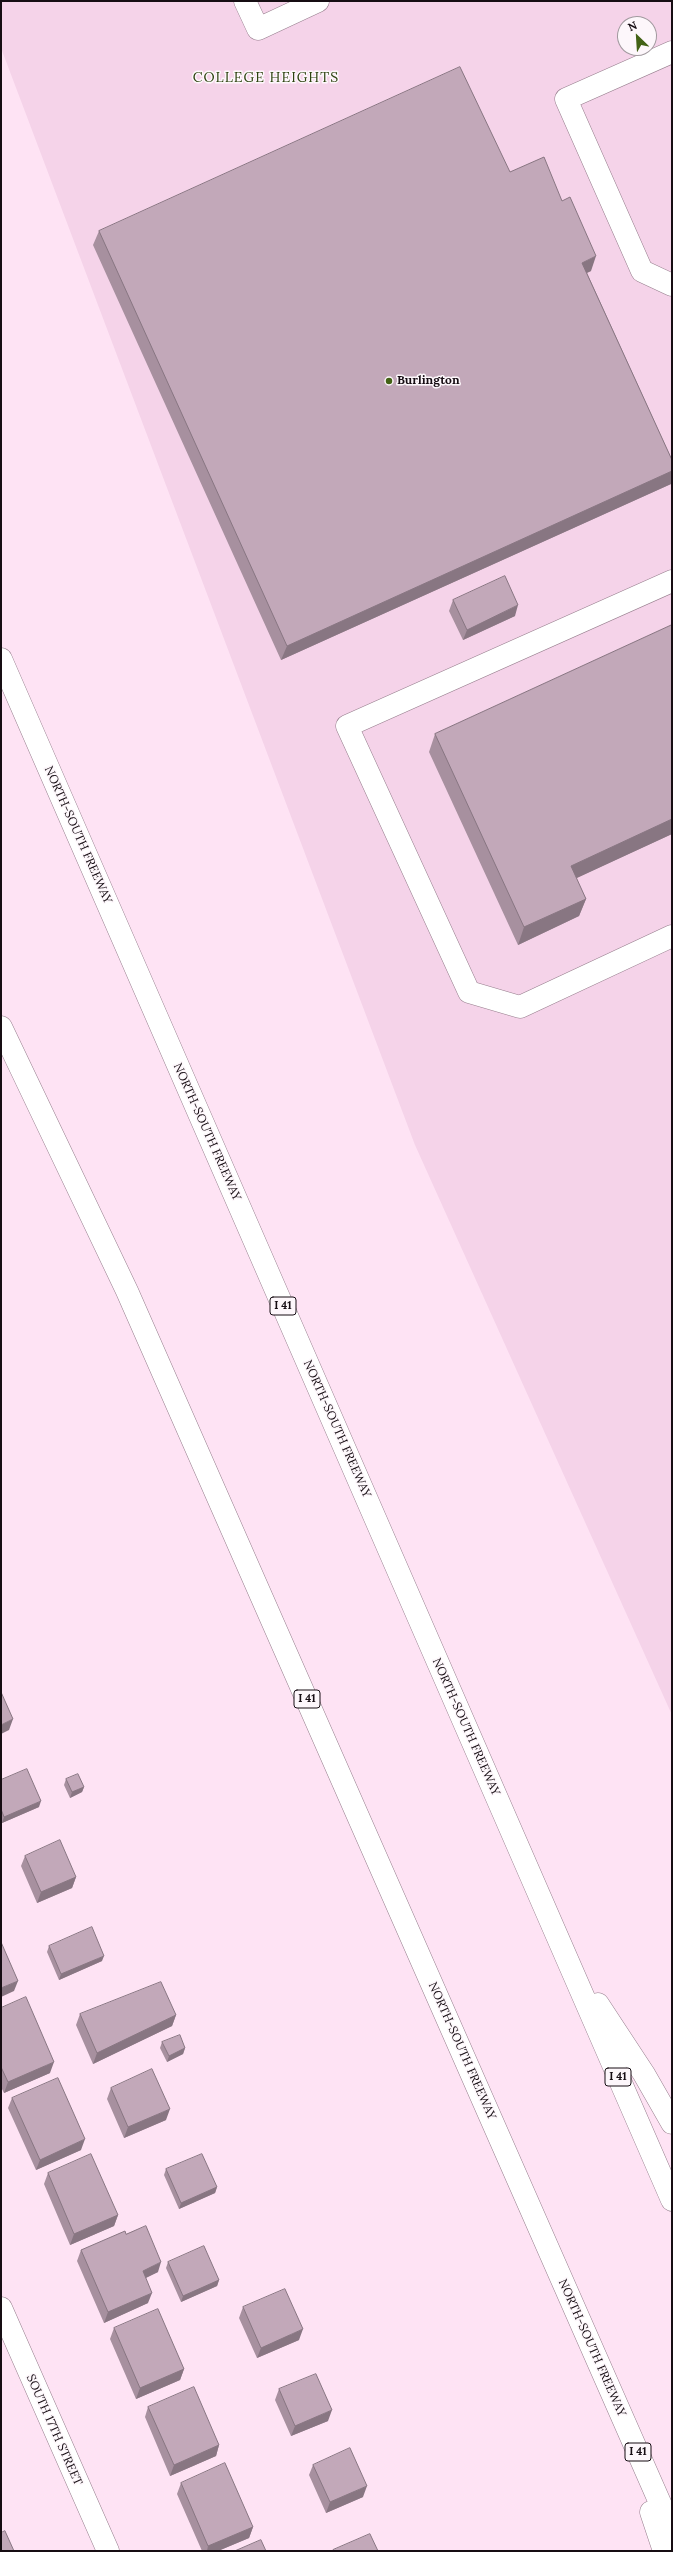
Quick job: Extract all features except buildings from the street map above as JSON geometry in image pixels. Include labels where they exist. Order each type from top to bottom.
[{"type":"main road","points":[[245,1],[258,28],[318,1]]},
{"type":"main road","points":[[672,52],[566,99],[642,271],[672,285]]},
{"type":"main road","points":[[672,582],[347,726],[469,992],[520,1007],[672,936]]},
{"type":"main road","name":"NORTH-SOUTH FREEWAY","points":[[1,659],[672,2200]]},
{"type":"main road","name":"NORTH-SOUTH FREEWAY","points":[[1,1027],[127,1290],[672,2530]]},
{"type":"main road","points":[[565,1954],[644,2074],[672,2123]]},
{"type":"main road","name":"SOUTH 17TH STREET","points":[[1,2308],[108,2551]]},
{"type":"main road","points":[[604,2375],[664,2551]]},
{"type":"shaded area","points":[[1,1],[672,1],[672,1715],[415,1145],[1,48]]},
{"type":"place","name":"Burlington","points":[[389,381]]},
{"type":"district","name":"COLLEGE HEIGHTS","points":[[266,78]]}]
